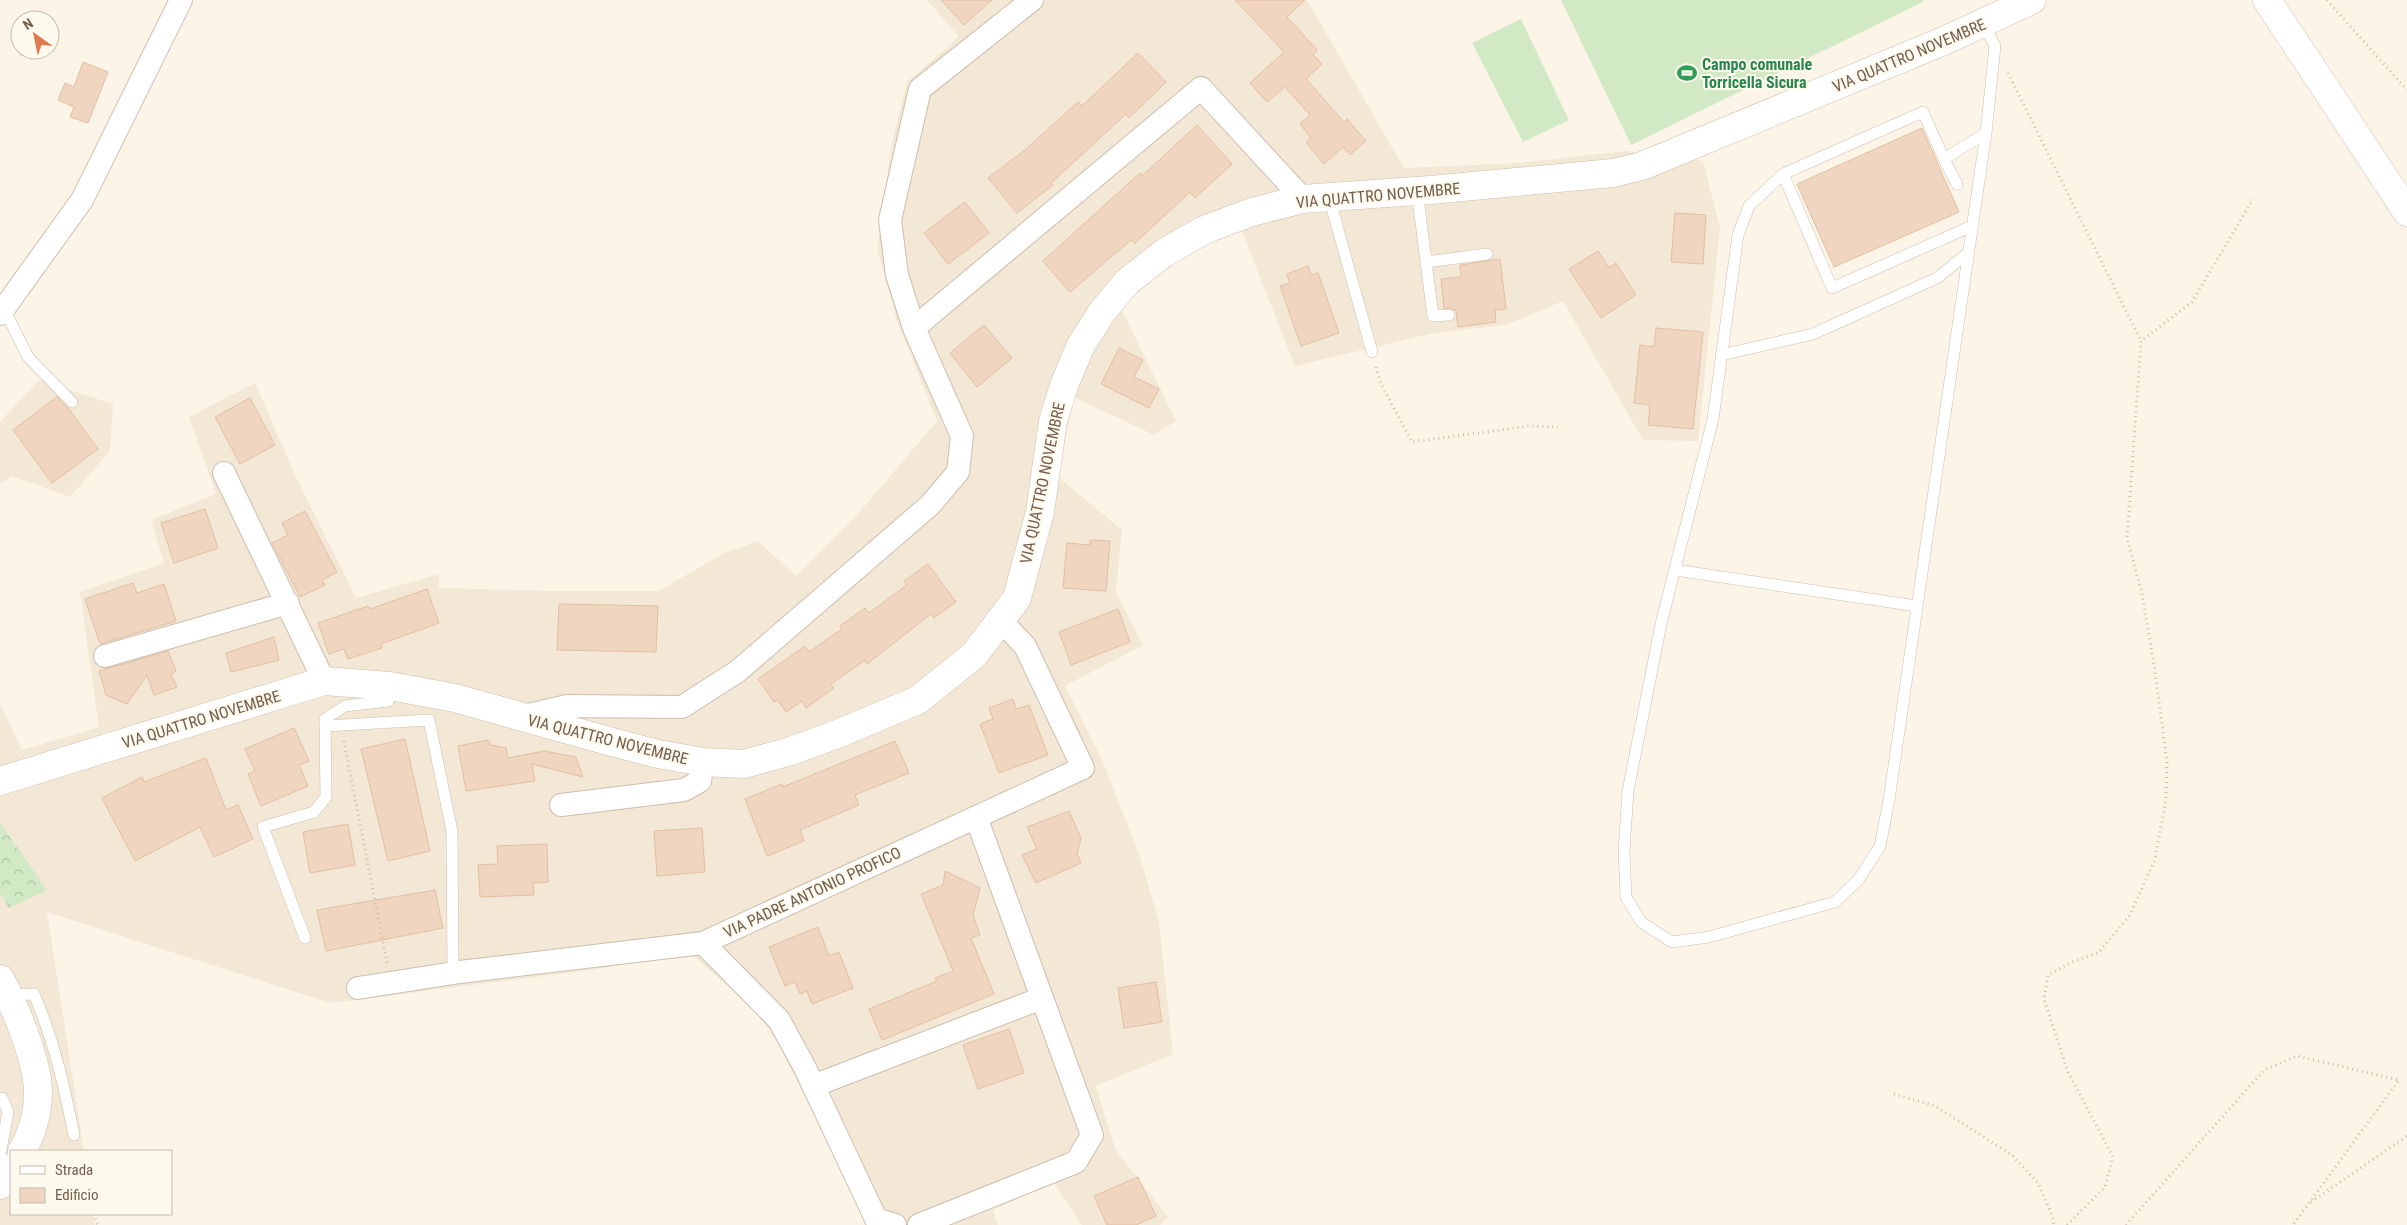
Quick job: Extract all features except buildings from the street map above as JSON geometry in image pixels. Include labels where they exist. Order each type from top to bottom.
[{"type":"main road","name":"VIA QUATTRO NOVEMBRE","points":[[0,781],[324,680],[390,686],[455,698],[658,754],[703,762],[744,764],[791,751],[918,700],[974,655],[1017,598],[1040,512],[1053,420],[1065,382],[1081,345],[1102,312],[1126,282],[1164,253],[1204,230],[1252,212],[1316,198],[1416,192],[1613,173],[1642,166],[1820,94],[1989,34],[2032,0]]},
{"type":"main road","points":[[2267,0],[2407,212]]},
{"type":"main road","points":[[4,987],[34,1067],[38,1092],[33,1129],[22,1150]]},
{"type":"main road","points":[[0,1184],[10,1169]]},
{"type":"street","points":[[2,312],[82,200],[182,0]]},
{"type":"street","points":[[519,717],[567,706],[682,708],[738,671],[930,505],[958,472],[962,436],[914,328],[897,275],[890,220],[920,89],[1032,0]]},
{"type":"street","points":[[914,328],[1201,88],[1316,198]]},
{"type":"street","points":[[224,473],[324,680]]},
{"type":"street","points":[[105,656],[288,603]]},
{"type":"street","name":"VIA PADRE ANTONIO PROFICO","points":[[358,988],[453,972],[703,943],[1083,768],[1026,646],[1000,620]]},
{"type":"street","points":[[561,805],[684,790],[700,781],[703,762]]},
{"type":"street","points":[[919,1225],[1076,1162],[1092,1135],[976,817]]},
{"type":"street","points":[[703,943],[779,1020],[813,1086],[876,1219],[895,1225]]},
{"type":"street","points":[[813,1086],[1042,998]]},
{"type":"lane","points":[[1956,184],[1923,112],[1783,174],[1749,206],[1738,235],[1712,419],[1661,624],[1628,791],[1624,850],[1626,897],[1641,922],[1672,942],[1709,937],[1835,902],[1859,879],[1880,846],[1889,800],[1986,133],[1989,34]]},
{"type":"lane","points":[[1944,159],[1986,133]]},
{"type":"lane","points":[[1783,174],[1832,288],[1972,226]]},
{"type":"lane","points":[[1416,192],[1433,316],[1449,315]]},
{"type":"lane","points":[[1316,198],[1372,352]]},
{"type":"lane","points":[[1721,355],[1813,334],[1936,278],[1968,253]]},
{"type":"lane","points":[[1426,262],[1487,254]]},
{"type":"lane","points":[[2,312],[28,357],[72,402]]},
{"type":"lane","points":[[1675,570],[1917,606]]},
{"type":"lane","points":[[305,938],[263,827],[314,812],[326,797],[325,719],[345,706],[388,701],[390,686]]},
{"type":"lane","points":[[325,726],[429,720],[452,831],[453,972]]},
{"type":"lane","points":[[4,987],[34,994],[48,1026],[62,1072],[74,1135]]},
{"type":"lane","points":[[0,1155],[8,1112],[2,1098]]},
{"type":"path","points":[[2327,0],[2407,90]]},
{"type":"path","points":[[1989,34],[2141,341],[2127,539],[2142,593],[2154,665],[2167,761],[2166,799],[2156,859],[2130,915],[2098,953],[2072,962],[2048,975],[2044,999],[2068,1072],[2114,1157],[2105,1186],[2067,1225]]},
{"type":"path","points":[[2141,341],[2192,302],[2253,199]]},
{"type":"path","points":[[1372,352],[1381,384],[1412,442],[1528,426],[1558,427]]},
{"type":"path","points":[[346,750],[390,983]]},
{"type":"path","points":[[2126,1225],[2264,1070],[2297,1056],[2399,1080],[2293,1225]]},
{"type":"path","points":[[1894,1094],[1935,1106],[2012,1155],[2038,1183],[2052,1215],[2054,1225]]},
{"type":"path","points":[[2308,1204],[2407,1136]]},
{"type":"shaded area","points":[[927,0],[1307,0],[1404,168],[1518,163],[1627,151],[1703,161],[1720,227],[1698,441],[1643,440],[1563,301],[1507,325],[1434,333],[1295,366],[1241,229],[1221,233],[1166,266],[1119,304],[1176,421],[1154,435],[1074,397],[1057,476],[1122,530],[1116,592],[1143,645],[1065,686],[1103,762],[1138,851],[1159,922],[1173,1054],[1096,1086],[1115,1149],[1168,1217],[1160,1225],[1082,1225],[1054,1183],[993,1210],[998,1225],[880,1225],[860,1205],[777,1042],[755,1010],[690,953],[591,970],[330,1003],[47,912],[84,1150],[10,1150],[10,1215],[93,1215],[95,1225],[0,1225],[0,705],[22,750],[99,727],[80,592],[164,563],[151,520],[216,494],[189,417],[255,383],[296,477],[356,598],[439,574],[439,588],[659,591],[724,553],[758,541],[796,576],[858,514],[937,421],[897,321],[877,249],[892,142],[907,82],[959,37]]},
{"type":"shaded area","points":[[39,380],[113,404],[110,451],[70,497],[12,476],[0,484],[0,422]]},
{"type":"green space","name":"Campo comunale Torricella Sicura","points":[[1561,0],[1922,0],[1923,2],[1631,145]]},
{"type":"green space","points":[[1521,19],[1569,120],[1523,142],[1472,43]]},
{"type":"green space","points":[[0,823],[47,890],[9,908],[0,893]]},
{"type":"place","name":"Campo comunale Torricella Sicura","points":[[1687,73]]}]
